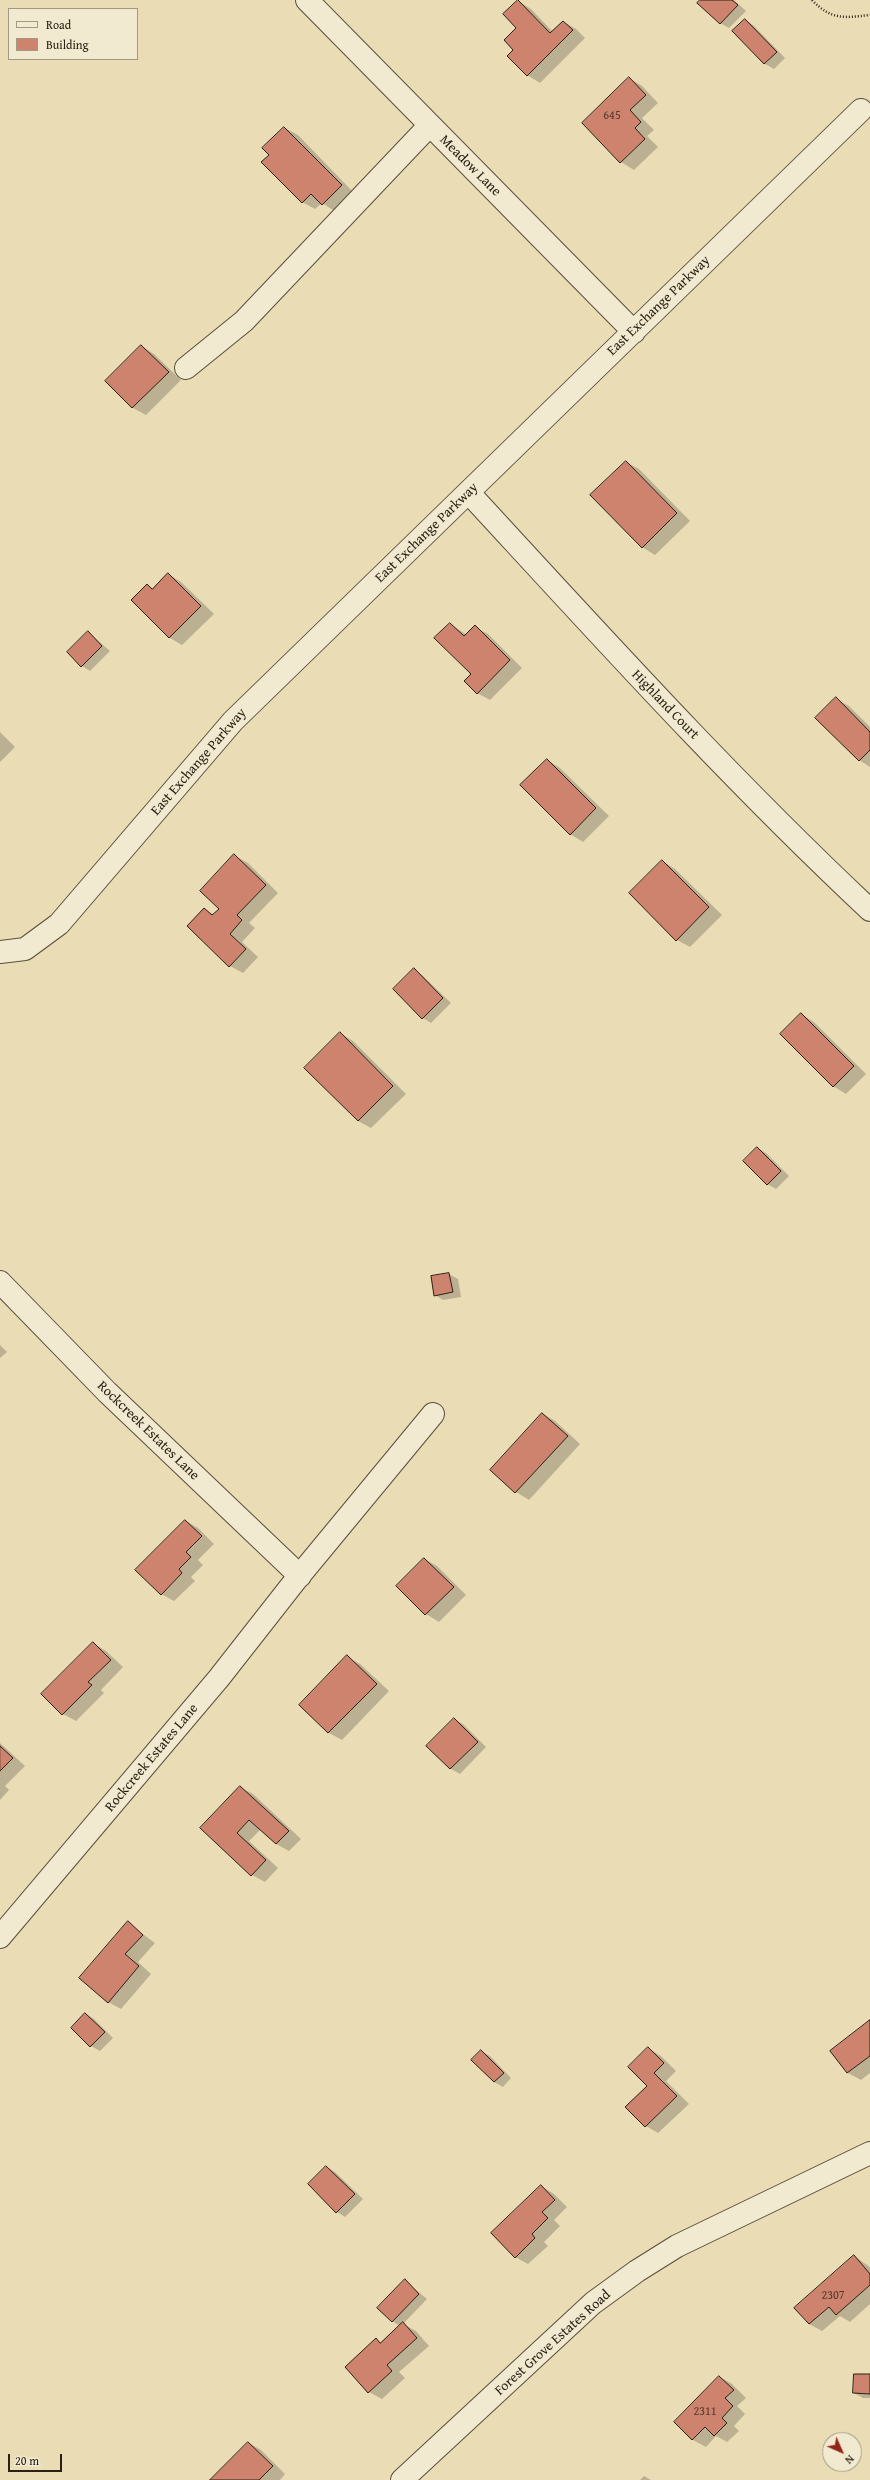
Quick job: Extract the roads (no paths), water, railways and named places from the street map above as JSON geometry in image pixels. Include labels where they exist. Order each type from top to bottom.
[{"type":"street","name":"Meadow Lane","points":[[306,0],[634,332]]},
{"type":"street","name":"East Exchange Parkway","points":[[0,952],[25,949],[59,924],[233,721],[861,110]]},
{"type":"street","points":[[186,368],[244,322],[430,126]]},
{"type":"street","name":"Highland Court","points":[[469,493],[620,659],[793,838],[870,910]]},
{"type":"street","name":"Rockcreek Estates Lane","points":[[0,1282],[107,1392],[300,1576]]},
{"type":"street","name":"Rockcreek Estates Lane","points":[[0,1937],[219,1678],[300,1576],[433,1414]]},
{"type":"street","name":"Forest Grove Estates Road","points":[[402,2480],[593,2304],[637,2271],[677,2246],[870,2153]]}]
